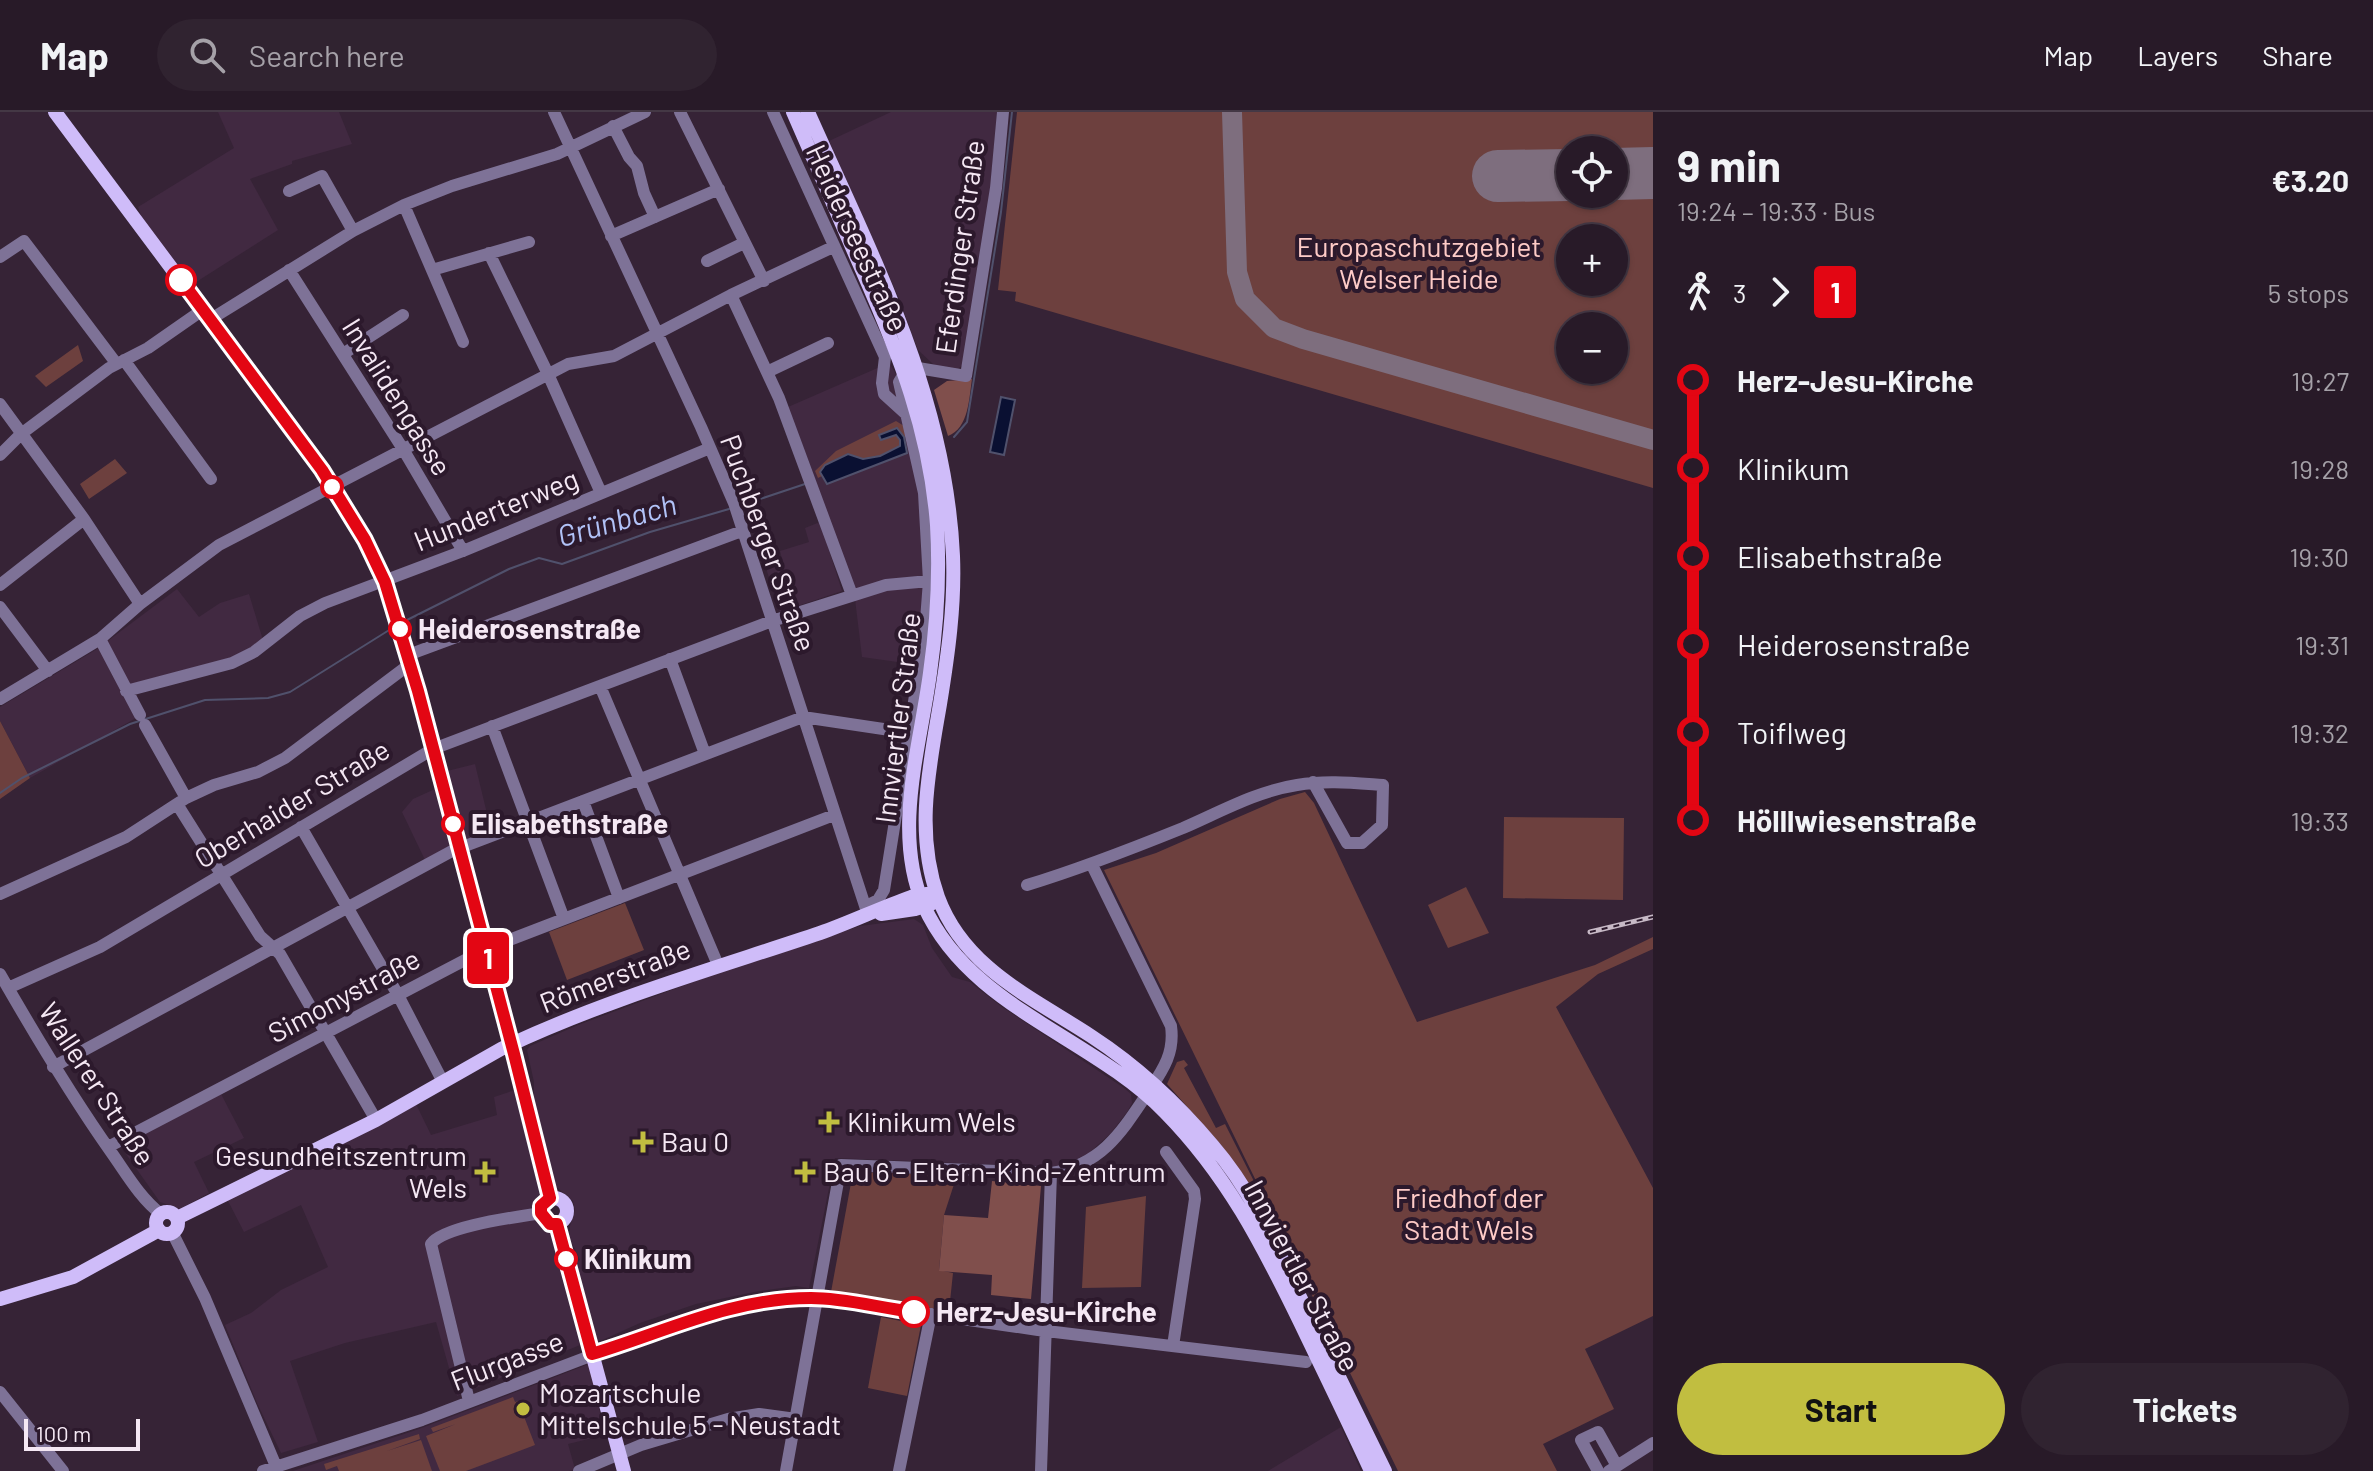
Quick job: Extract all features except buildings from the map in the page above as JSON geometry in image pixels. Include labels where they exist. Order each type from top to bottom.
[{"type":"main road","points":[[55,112],[333,488],[365,540],[385,582],[460,849],[550,1198]]},
{"type":"main road","name":"Innviertler Straße","points":[[793,112],[912,370],[931,478],[939,561],[933,650],[909,813],[912,863],[923,900],[957,956],[987,986],[1013,1006],[1150,1089],[1212,1164],[1247,1217],[1371,1471]]},
{"type":"main road","name":"Innviertler Straße","points":[[808,112],[935,426],[944,466],[953,560],[948,651],[924,812],[926,851],[938,897],[968,946],[996,975],[1021,994],[1093,1037],[1216,1148],[1255,1205],[1385,1471]]},
{"type":"main road","name":"Römerstraße","points":[[0,1299],[73,1277],[376,1120],[512,1044],[570,1019],[867,910],[938,897]]},
{"type":"main road","points":[[550,1198],[558,1198],[567,1208],[563,1220],[557,1224],[550,1224],[541,1213],[541,1206],[550,1198]]},
{"type":"main road","points":[[161,1214],[170,1212],[170,1226]]},
{"type":"main road","points":[[557,1224],[624,1471]]},
{"type":"street","name":"Puchberger Straße","points":[[554,112],[735,506],[867,910]]},
{"type":"street","points":[[0,455],[21,434],[120,361],[289,270],[353,231],[404,205],[452,186],[557,154],[645,112]]},
{"type":"street","points":[[680,112],[764,281]]},
{"type":"street","name":"Heiderseestraße","points":[[773,112],[885,357],[884,394],[905,412],[909,421]]},
{"type":"street","name":"Eferdinger Straße","points":[[912,370],[966,376],[996,188],[1003,112]]},
{"type":"street","points":[[613,126],[637,166],[655,217]]},
{"type":"street","points":[[289,191],[322,176],[353,231]]},
{"type":"street","points":[[611,236],[719,189]]},
{"type":"street","points":[[404,205],[463,342]]},
{"type":"street","points":[[0,257],[24,241],[211,479]]},
{"type":"street","points":[[432,270],[529,242]]},
{"type":"street","points":[[707,261],[744,243]]},
{"type":"street","points":[[0,699],[100,639],[140,604],[219,545],[253,525],[333,488],[568,364],[614,356],[731,295],[833,247]]},
{"type":"street","points":[[489,253],[601,493]]},
{"type":"street","name":"Invalidengasse","points":[[289,270],[403,449],[463,551]]},
{"type":"street","points":[[731,295],[767,372],[852,595]]},
{"type":"street","points":[[343,354],[403,315]]},
{"type":"street","points":[[767,372],[828,343]]},
{"type":"street","name":"Heiderseestraße","points":[[909,421],[899,382],[912,370]]},
{"type":"street","points":[[0,404],[84,519],[140,604]]},
{"type":"street","points":[[867,910],[884,890],[925,633],[929,581],[924,493],[909,421]]},
{"type":"street","name":"Hunderterweg","points":[[126,691],[232,663],[254,652],[300,616],[710,448]]},
{"type":"street","points":[[0,585],[84,519]]},
{"type":"street","points":[[0,894],[126,837],[182,801],[214,785],[258,772],[285,758],[409,660],[742,531]]},
{"type":"street","name":"Oberhaider Straße","points":[[8,988],[100,947],[433,749],[772,621],[886,585],[929,581]]},
{"type":"street","points":[[0,607],[48,671]]},
{"type":"street","points":[[100,639],[219,875],[260,936],[280,954],[376,1120]]},
{"type":"street","points":[[670,659],[705,754]]},
{"type":"street","points":[[600,686],[718,965]]},
{"type":"street","points":[[53,1067],[271,947],[460,849],[528,822],[803,717],[910,733]]},
{"type":"street","points":[[492,726],[564,919]]},
{"type":"street","points":[[1027,885],[1092,865],[1272,790],[1313,782],[1383,785],[1382,825],[1362,843],[1347,843],[1313,782]]},
{"type":"street","points":[[583,801],[619,898]]},
{"type":"street","name":"Simonystraße","points":[[108,1147],[486,949],[834,815]]},
{"type":"street","points":[[301,827],[398,995],[443,1082]]},
{"type":"street","points":[[786,1471],[841,1165],[1063,1171],[1098,1155],[1128,1125],[1170,1054],[1171,1026],[1092,865]]},
{"type":"street","name":"Wallerer Straße","points":[[0,974],[53,1067],[143,1196],[161,1214]]},
{"type":"street","points":[[1166,1152],[1194,1191],[1195,1199],[1173,1346]]},
{"type":"street","points":[[1041,1471],[1051,1173]]},
{"type":"street","points":[[469,1401],[431,1244],[436,1237],[541,1213]]},
{"type":"street","points":[[170,1226],[205,1298],[273,1470]]},
{"type":"street","name":"Flurgasse","points":[[273,1470],[422,1420],[669,1326],[766,1301],[818,1298],[1306,1362]]},
{"type":"street","points":[[899,1471],[931,1314]]},
{"type":"street","points":[[0,1392],[63,1471]]},
{"type":"street","points":[[579,1471],[641,1445],[743,1416],[759,1414],[796,1419]]},
{"type":"street","points":[[1598,1471],[1581,1440],[1598,1432],[1613,1468],[1653,1443]]},
{"type":"shaded area","points":[[218,112],[339,112],[352,144],[292,161],[292,164],[250,179],[278,230],[193,284],[144,224],[138,207],[234,148]]},
{"type":"shaded area","points":[[891,112],[997,112],[988,213],[966,362],[958,369],[945,369],[933,364],[918,350],[898,296],[829,141]]},
{"type":"shaded area","points":[[889,363],[902,383],[919,450],[926,666],[862,657],[855,599],[788,407]]},
{"type":"shaded area","points":[[972,379],[964,419],[948,436],[934,390],[947,381]]},
{"type":"shaded area","points":[[820,522],[842,591],[780,612],[766,568],[783,563],[780,551],[809,542],[805,528]]},
{"type":"shaded area","points":[[177,589],[199,617],[220,603],[249,594],[263,640],[241,655],[120,687],[136,718],[30,778],[0,721],[0,707],[97,649]]},
{"type":"shaded area","points":[[475,764],[491,830],[466,840],[447,771]]},
{"type":"shaded area","points":[[435,789],[450,846],[425,860],[402,812],[413,799]]},
{"type":"shaded area","name":"Klinikum Wels","points":[[914,919],[923,925],[932,948],[952,977],[970,982],[1002,1007],[1124,1088],[1131,1094],[1132,1103],[1127,1112],[1111,1133],[1088,1154],[1057,1167],[835,1158],[809,1288],[796,1286],[696,1304],[640,1323],[598,1342],[576,1263],[580,1260],[570,1239],[575,1210],[573,1201],[553,1184],[534,1099],[534,1082],[527,1050],[578,1025],[725,970],[860,926]]},
{"type":"shaded area","points":[[515,1090],[541,1200],[535,1212],[536,1220],[549,1228],[580,1345],[457,1396],[436,1322],[345,1343],[290,1361],[318,1442],[281,1453],[225,1325],[251,1313],[281,1290],[328,1267],[301,1205],[244,1232],[227,1199],[416,1104],[431,1135],[497,1115],[494,1097]]},
{"type":"shaded area","points":[[221,1094],[244,1138],[194,1162],[209,1193],[180,1209],[160,1202],[121,1147]]},
{"type":"shaded area","points":[[992,1181],[1041,1186],[1031,1299],[991,1295],[992,1275],[939,1271],[944,1215],[988,1218]]},
{"type":"shaded area","name":"Mozartschule Mittelschule 5 - Neustadt","points":[[589,1364],[605,1435],[568,1444],[575,1469],[293,1471],[419,1429]]},
{"type":"shaded area","points":[[1341,1427],[1361,1471],[1268,1471]]},
{"type":"green space","name":"Europaschutzgebiet Welser Heide","points":[[1017,112],[1653,112],[1653,488],[1015,301],[1016,292],[998,290]]},
{"type":"green space","points":[[78,345],[83,361],[46,387],[35,376]]},
{"type":"green space","points":[[896,421],[904,426],[907,436],[904,437],[896,428],[889,436],[896,435],[900,446],[880,456],[863,459],[848,454],[825,465],[820,472],[822,476],[818,478],[815,471],[836,451]]},
{"type":"green space","points":[[115,459],[127,473],[89,499],[80,484]]},
{"type":"green space","points":[[0,721],[30,778],[0,799]]},
{"type":"green space","name":"Friedhof der Stadt Wels","points":[[1305,792],[1314,803],[1417,1022],[1595,965],[1653,937],[1653,949],[1598,974],[1556,1007],[1653,1188],[1653,1316],[1585,1349],[1614,1409],[1543,1444],[1557,1471],[1398,1471],[1104,870],[1156,853],[1280,799]]},
{"type":"green space","points":[[1504,817],[1624,818],[1623,900],[1503,898]]},
{"type":"green space","points":[[1466,887],[1489,933],[1448,948],[1428,905]]},
{"type":"green space","points":[[625,903],[644,950],[567,980],[549,932]]},
{"type":"green space","points":[[1184,1060],[1188,1065],[1184,1068],[1216,1128],[1225,1124],[1267,1207],[1263,1209],[1222,1146],[1167,1084],[1177,1062]]},
{"type":"green space","points":[[853,1172],[957,1175],[944,1215],[939,1270],[953,1273],[949,1311],[831,1292]]},
{"type":"green space","points":[[1146,1196],[1141,1287],[1082,1288],[1086,1207]]},
{"type":"green space","points":[[881,1317],[921,1325],[907,1396],[868,1388]]},
{"type":"green space","points":[[513,1397],[515,1402],[518,1401],[535,1445],[466,1471],[440,1471],[426,1436],[456,1424],[433,1432],[431,1428]]},
{"type":"green space","points":[[419,1434],[420,1439],[387,1451],[421,1440],[432,1471],[339,1471],[337,1466],[326,1470],[324,1464]]},
{"type":"water","points":[[1001,397],[1015,400],[1004,455],[990,452]]},
{"type":"water","points":[[897,428],[904,437],[907,453],[827,484],[820,472],[825,465],[848,454],[863,459],[880,456],[900,446],[896,435],[881,440],[879,435]]},
{"type":"waterway","name":"Grünbach","points":[[954,437],[967,422],[1001,212],[1012,112]]},
{"type":"waterway","name":"Grünbach","points":[[739,506],[805,484]]},
{"type":"waterway","name":"Grünbach","points":[[403,622],[509,569],[539,558],[562,564],[650,532],[729,509]]},
{"type":"waterway","name":"Grünbach","points":[[0,793],[22,778],[130,724],[205,700],[268,698],[290,692],[394,627]]},
{"type":"taxiway","points":[[1232,112],[1237,272],[1245,299],[1274,328],[1653,440]]},
{"type":"runway","points":[[1628,174],[1653,173]]},
{"type":"runway","points":[[1498,176],[1556,175]]},
{"type":"railway","points":[[1590,932],[1653,917]]},
{"type":"bus line","name":"1","points":[[181,280],[322,470],[365,540],[385,582],[418,691],[524,1091],[550,1198],[541,1206],[541,1213],[550,1224],[557,1224],[592,1354],[709,1313],[766,1301],[818,1298],[914,1312]]},
{"type":"place","name":"Heiderosenstraße","points":[[400,629]]},
{"type":"place","name":"Elisabethstraße","points":[[453,824]]},
{"type":"place","name":"Klinikum Wels","points":[[829,1122]]},
{"type":"place","name":"Bau 0","points":[[643,1142]]},
{"type":"place","name":"Gesundheitszentrum Wels","points":[[485,1172]]},
{"type":"place","name":"Bau 6 - Eltern-Kind-Zentrum","points":[[805,1172]]},
{"type":"place","name":"Klinikum","points":[[566,1259]]},
{"type":"place","name":"Herz-Jesu-Kirche","points":[[914,1312]]},
{"type":"place","name":"Mozartschule Mittelschule 5 - Neustadt","points":[[523,1409]]}]
